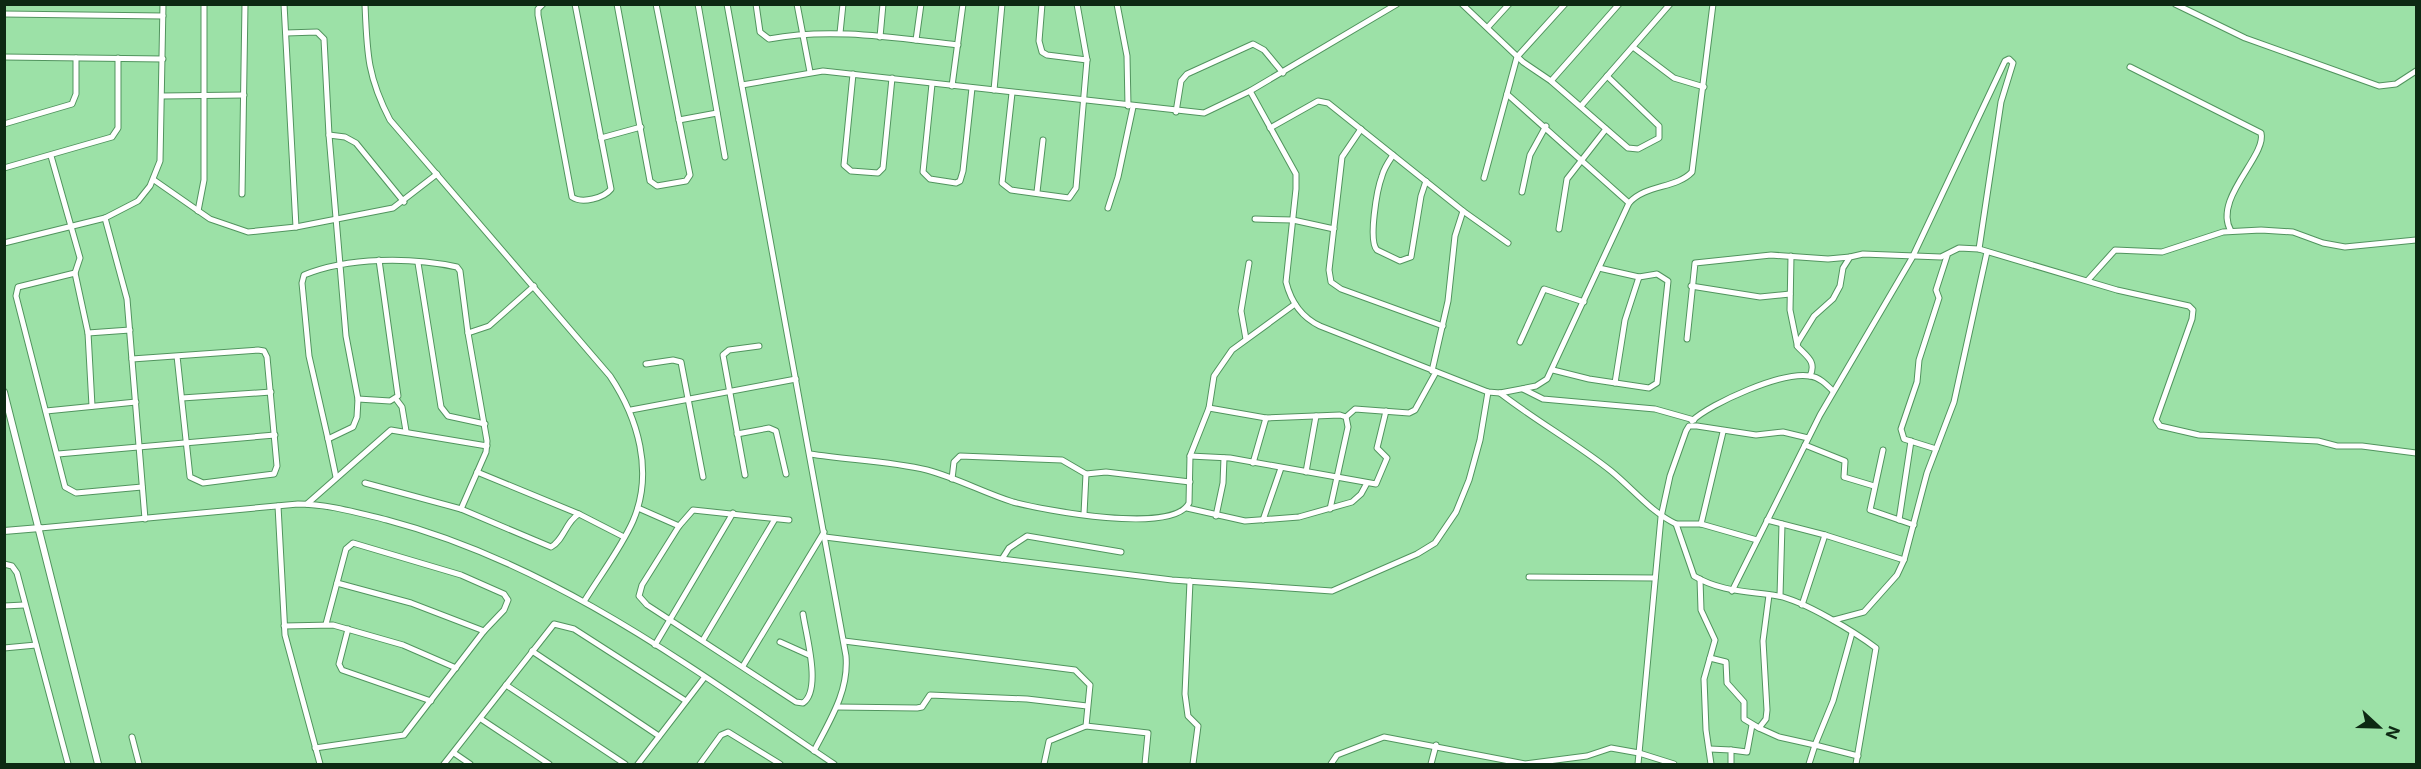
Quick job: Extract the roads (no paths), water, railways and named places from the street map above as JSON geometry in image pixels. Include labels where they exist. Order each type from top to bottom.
[{"type":"street","points":[[11,4],[8,14],[163,16]]},
{"type":"street","points":[[4,243],[105,218],[138,201],[154,180],[160,161],[163,4]]},
{"type":"street","points":[[198,211],[204,180],[204,4]]},
{"type":"street","points":[[242,194],[245,4]]},
{"type":"street","points":[[284,4],[296,227]]},
{"type":"street","points":[[365,4],[367,56],[377,96],[395,127],[610,376],[631,410],[642,457],[638,508],[624,537],[585,600]]},
{"type":"street","points":[[543,4],[538,9],[538,15],[572,197],[576,201],[606,195],[611,189],[575,4]]},
{"type":"street","points":[[617,4],[650,181],[657,186],[686,181],[690,175],[656,4]]},
{"type":"street","points":[[698,4],[725,157]]},
{"type":"street","points":[[727,4],[847,668],[837,706],[814,751]]},
{"type":"street","points":[[756,4],[760,32],[765,38],[802,33],[840,33],[958,45]]},
{"type":"street","points":[[797,4],[810,72]]},
{"type":"street","points":[[840,33],[843,4]]},
{"type":"street","points":[[880,37],[883,4]]},
{"type":"street","points":[[916,40],[921,4]]},
{"type":"street","points":[[952,86],[963,4]]},
{"type":"street","points":[[994,90],[1002,4]]},
{"type":"street","points":[[1042,4],[1039,41],[1042,52],[1087,60]]},
{"type":"street","points":[[1012,93],[1002,183],[1011,190],[1068,198],[1073,195],[1076,188],[1087,60],[1077,4]]},
{"type":"street","points":[[1108,208],[1118,177],[1131,106],[1127,56],[1117,4]]},
{"type":"street","points":[[742,85],[810,72],[853,74],[1084,102],[1204,113],[1283,73],[1397,4]]},
{"type":"street","points":[[1461,4],[1488,27],[1517,57],[1551,81],[1633,150],[1655,142],[1661,134],[1655,122],[1607,76]]},
{"type":"street","points":[[1488,27],[1509,4]]},
{"type":"street","points":[[1484,178],[1517,57],[1565,4]]},
{"type":"street","points":[[1551,81],[1619,4]]},
{"type":"street","points":[[1581,106],[1670,4]]},
{"type":"street","points":[[1250,91],[1296,174],[1286,282],[1295,304],[1308,321],[1488,392],[1500,393],[1523,389],[1542,384],[1553,370],[1629,202],[1639,194],[1686,178],[1692,172],[1713,4]]},
{"type":"street","points":[[2175,4],[2245,38],[2379,87],[2396,84],[2416,71]]},
{"type":"street","points":[[286,33],[318,32],[324,39],[329,135],[346,336],[358,399],[357,417],[353,428],[328,439]]},
{"type":"street","points":[[1176,112],[1181,81],[1186,74],[1253,44],[1260,46],[1283,73]]},
{"type":"street","points":[[1633,46],[1674,78],[1704,87]]},
{"type":"street","points":[[4,57],[163,59]]},
{"type":"street","points":[[4,124],[72,104],[76,94],[76,58]]},
{"type":"street","points":[[4,168],[51,156],[114,135],[118,128],[118,58]]},
{"type":"street","points":[[1732,591],[1833,391],[1912,258],[1982,106],[2005,61],[2009,59],[2013,63],[2001,102],[1979,249]]},
{"type":"street","points":[[2130,67],[2261,133],[2261,143],[2238,184],[2228,211],[2226,220],[2231,231]]},
{"type":"street","points":[[853,74],[844,165],[851,171],[878,173],[883,168],[892,78]]},
{"type":"street","points":[[932,84],[923,172],[930,179],[956,183],[963,171],[972,88]]},
{"type":"street","points":[[1507,94],[1546,126],[1629,202]]},
{"type":"street","points":[[162,96],[244,95]]},
{"type":"street","points":[[1270,128],[1323,101],[1362,129],[1463,211],[1508,243]]},
{"type":"street","points":[[679,120],[717,113]]},
{"type":"street","points":[[1522,192],[1530,155],[1546,126]]},
{"type":"street","points":[[601,138],[641,127]]},
{"type":"street","points":[[1362,129],[1342,157],[1329,270],[1334,285],[1443,326]]},
{"type":"street","points":[[1558,229],[1565,186],[1581,159],[1606,129]]},
{"type":"street","points":[[329,135],[345,136],[356,143],[404,202]]},
{"type":"street","points":[[1037,192],[1043,140]]},
{"type":"street","points":[[1393,155],[1379,185],[1372,237],[1377,250],[1400,261],[1411,257],[1421,196],[1426,181]]},
{"type":"street","points":[[51,156],[80,258],[75,273],[88,333],[92,406]]},
{"type":"street","points":[[154,180],[210,219],[243,231],[296,227],[393,208],[404,202],[437,174]]},
{"type":"street","points":[[1209,408],[1266,418],[1346,417],[1355,409],[1409,413],[1415,410],[1434,372],[1443,326],[1455,236],[1463,211]]},
{"type":"street","points":[[105,218],[125,291],[145,519]]},
{"type":"street","points":[[1255,219],[1293,219],[1334,229]]},
{"type":"street","points":[[2088,280],[2115,250],[2162,252],[2231,231],[2293,232],[2323,243],[2345,247],[2416,240]]},
{"type":"street","points":[[1687,339],[1695,263],[1771,255],[1828,259],[1863,254],[1912,258],[1947,256],[1959,248],[1979,249],[2117,290],[2188,306],[2193,310],[2192,319],[2156,420],[2160,426],[2199,435],[2318,441],[2337,446],[2416,453]]},
{"type":"street","points":[[1834,620],[1864,612],[1897,575],[1904,560],[1936,449],[1954,402],[1987,252]]},
{"type":"street","points":[[1791,256],[1790,294],[1797,346],[1811,360],[1813,370],[1810,376]]},
{"type":"street","points":[[1936,449],[1902,436],[1901,429],[1917,382],[1918,360],[1939,298],[1936,290],[1947,256]]},
{"type":"street","points":[[1797,346],[1800,337],[1814,316],[1837,292],[1843,268],[1850,257]]},
{"type":"street","points":[[379,260],[397,392],[396,399],[402,407],[406,431]]},
{"type":"street","points":[[336,477],[309,356],[302,280],[306,274],[340,265],[379,260],[455,266],[460,269],[487,446],[461,509]]},
{"type":"street","points":[[1246,339],[1240,311],[1249,262]]},
{"type":"street","points":[[418,263],[441,407],[448,416],[485,424]]},
{"type":"street","points":[[1553,370],[1615,384],[1649,388],[1654,387],[1658,379],[1668,282],[1657,274],[1640,278],[1599,268]]},
{"type":"street","points":[[75,273],[23,285],[16,290],[65,487],[72,493],[142,487]]},
{"type":"street","points":[[1615,384],[1625,320],[1640,278]]},
{"type":"street","points":[[468,333],[489,326],[534,286]]},
{"type":"street","points":[[1691,286],[1760,297],[1790,294]]},
{"type":"street","points":[[1520,342],[1544,289],[1584,302]]},
{"type":"street","points":[[1187,508],[1190,456],[1209,408],[1214,376],[1227,356],[1246,339],[1295,304]]},
{"type":"street","points":[[88,333],[130,330]]},
{"type":"street","points":[[745,475],[723,355],[729,350],[759,346]]},
{"type":"street","points":[[132,359],[261,350],[267,357],[271,392],[278,466],[274,474],[203,483],[193,480],[188,473],[177,356]]},
{"type":"street","points":[[646,364],[673,360],[681,362],[703,477]]},
{"type":"street","points":[[1638,765],[1661,517],[1670,476],[1689,426],[1702,413],[1770,380],[1810,376],[1833,391]]},
{"type":"street","points":[[631,410],[796,380]]},
{"type":"street","points":[[1523,389],[1543,399],[1655,409],[1694,420]]},
{"type":"street","points":[[4,392],[98,765]]},
{"type":"street","points":[[182,398],[271,392]]},
{"type":"street","points":[[824,535],[1190,581],[1332,591],[1427,549],[1435,543],[1462,500],[1476,458],[1488,392]]},
{"type":"street","points":[[1500,393],[1545,427],[1610,470],[1661,517],[1676,524],[1701,524],[1756,540]]},
{"type":"street","points":[[358,399],[396,399]]},
{"type":"street","points":[[46,411],[136,402]]},
{"type":"street","points":[[1190,456],[1224,458],[1367,483],[1378,482],[1387,459],[1377,448],[1386,411]]},
{"type":"street","points":[[1306,472],[1316,416]]},
{"type":"street","points":[[1330,509],[1335,477],[1348,427],[1346,417]]},
{"type":"street","points":[[1253,463],[1266,418]]},
{"type":"street","points":[[1689,426],[1756,435],[1783,432],[1808,438]]},
{"type":"street","points":[[737,434],[769,428],[776,431],[786,474]]},
{"type":"street","points":[[307,504],[386,432],[406,431],[487,446]]},
{"type":"street","points":[[1701,524],[1723,432]]},
{"type":"street","points":[[58,454],[275,435]]},
{"type":"street","points":[[1899,520],[1911,441]]},
{"type":"street","points":[[1805,445],[1845,461],[1844,477],[1874,486]]},
{"type":"street","points":[[1883,450],[1869,507],[1871,512],[1914,525]]},
{"type":"street","points":[[810,454],[924,470],[1011,501],[1084,514],[1132,519],[1167,516],[1187,508],[1216,516],[1263,520],[1299,517],[1330,509],[1357,498],[1367,483]]},
{"type":"street","points":[[952,479],[954,462],[960,456],[1062,460],[1086,474],[1107,472],[1190,482]]},
{"type":"street","points":[[1216,516],[1223,483],[1224,458]]},
{"type":"street","points":[[1263,520],[1281,468]]},
{"type":"street","points":[[477,472],[579,514],[624,537]]},
{"type":"street","points":[[1084,514],[1086,474]]},
{"type":"street","points":[[365,483],[461,509],[551,547],[556,544],[573,518],[579,514]]},
{"type":"street","points":[[4,531],[307,504],[357,513],[419,529],[518,567],[585,600],[834,765]]},
{"type":"street","points":[[278,506],[284,626],[320,765]]},
{"type":"street","points":[[638,508],[679,526]]},
{"type":"street","points":[[789,520],[693,510],[679,526],[642,585],[639,596],[647,605],[796,702],[802,703],[810,695],[813,682],[803,614]]},
{"type":"street","points":[[655,645],[733,513]]},
{"type":"street","points":[[703,640],[775,519]]},
{"type":"street","points":[[1767,520],[1825,535],[1904,560]]},
{"type":"street","points":[[1676,524],[1690,571],[1700,579],[1732,591],[1780,596],[1834,620],[1878,651],[1856,765]]},
{"type":"street","points":[[1780,596],[1782,524]]},
{"type":"street","points":[[743,666],[824,535]]},
{"type":"street","points":[[1802,605],[1825,535]]},
{"type":"street","points":[[1002,559],[1009,549],[1027,537],[1047,538],[1121,552]]},
{"type":"street","points":[[315,748],[400,737],[408,732],[484,631],[504,610],[508,600],[507,597],[461,575],[353,543],[346,549],[326,624]]},
{"type":"street","points":[[4,564],[12,566],[17,573],[68,765]]},
{"type":"street","points":[[1529,577],[1655,578]]},
{"type":"street","points":[[1700,579],[1701,610],[1715,640],[1704,679],[1706,730],[1711,765]]},
{"type":"street","points":[[1190,581],[1185,689],[1188,716],[1198,726],[1193,765]]},
{"type":"street","points":[[337,583],[411,603],[484,631]]},
{"type":"street","points":[[1759,728],[1766,719],[1767,710],[1763,641],[1769,595]]},
{"type":"street","points":[[4,606],[24,605]]},
{"type":"street","points":[[284,626],[326,624],[348,629],[403,645],[456,668]]},
{"type":"street","points":[[444,765],[554,624],[566,625],[686,701]]},
{"type":"street","points":[[348,629],[339,663],[342,670],[431,701]]},
{"type":"street","points":[[1809,765],[1833,700],[1852,633]]},
{"type":"street","points":[[843,641],[1068,668],[1089,683],[1086,726]]},
{"type":"street","points":[[780,642],[808,655]]},
{"type":"street","points":[[4,648],[36,645]]},
{"type":"street","points":[[532,651],[659,736]]},
{"type":"street","points":[[1710,658],[1726,662],[1728,683],[1742,696],[1744,719],[1752,725],[1768,734],[1858,756]]},
{"type":"street","points":[[638,765],[705,678]]},
{"type":"street","points":[[506,685],[626,765]]},
{"type":"street","points":[[837,706],[917,708],[922,706],[930,695],[1027,699],[1087,706]]},
{"type":"street","points":[[481,719],[549,765]]},
{"type":"street","points":[[1710,749],[1747,752],[1752,725]]},
{"type":"street","points":[[1044,765],[1049,741],[1086,726],[1148,733],[1145,765]]},
{"type":"street","points":[[700,765],[721,735],[728,732],[780,765]]},
{"type":"street","points":[[132,736],[139,765]]},
{"type":"street","points":[[1331,765],[1337,755],[1384,737],[1436,745],[1525,764],[1587,756],[1611,748],[1639,753],[1674,765]]},
{"type":"street","points":[[1431,765],[1436,745]]},
{"type":"street","points":[[1731,750],[1731,765]]},
{"type":"street","points":[[454,753],[470,765]]}]
